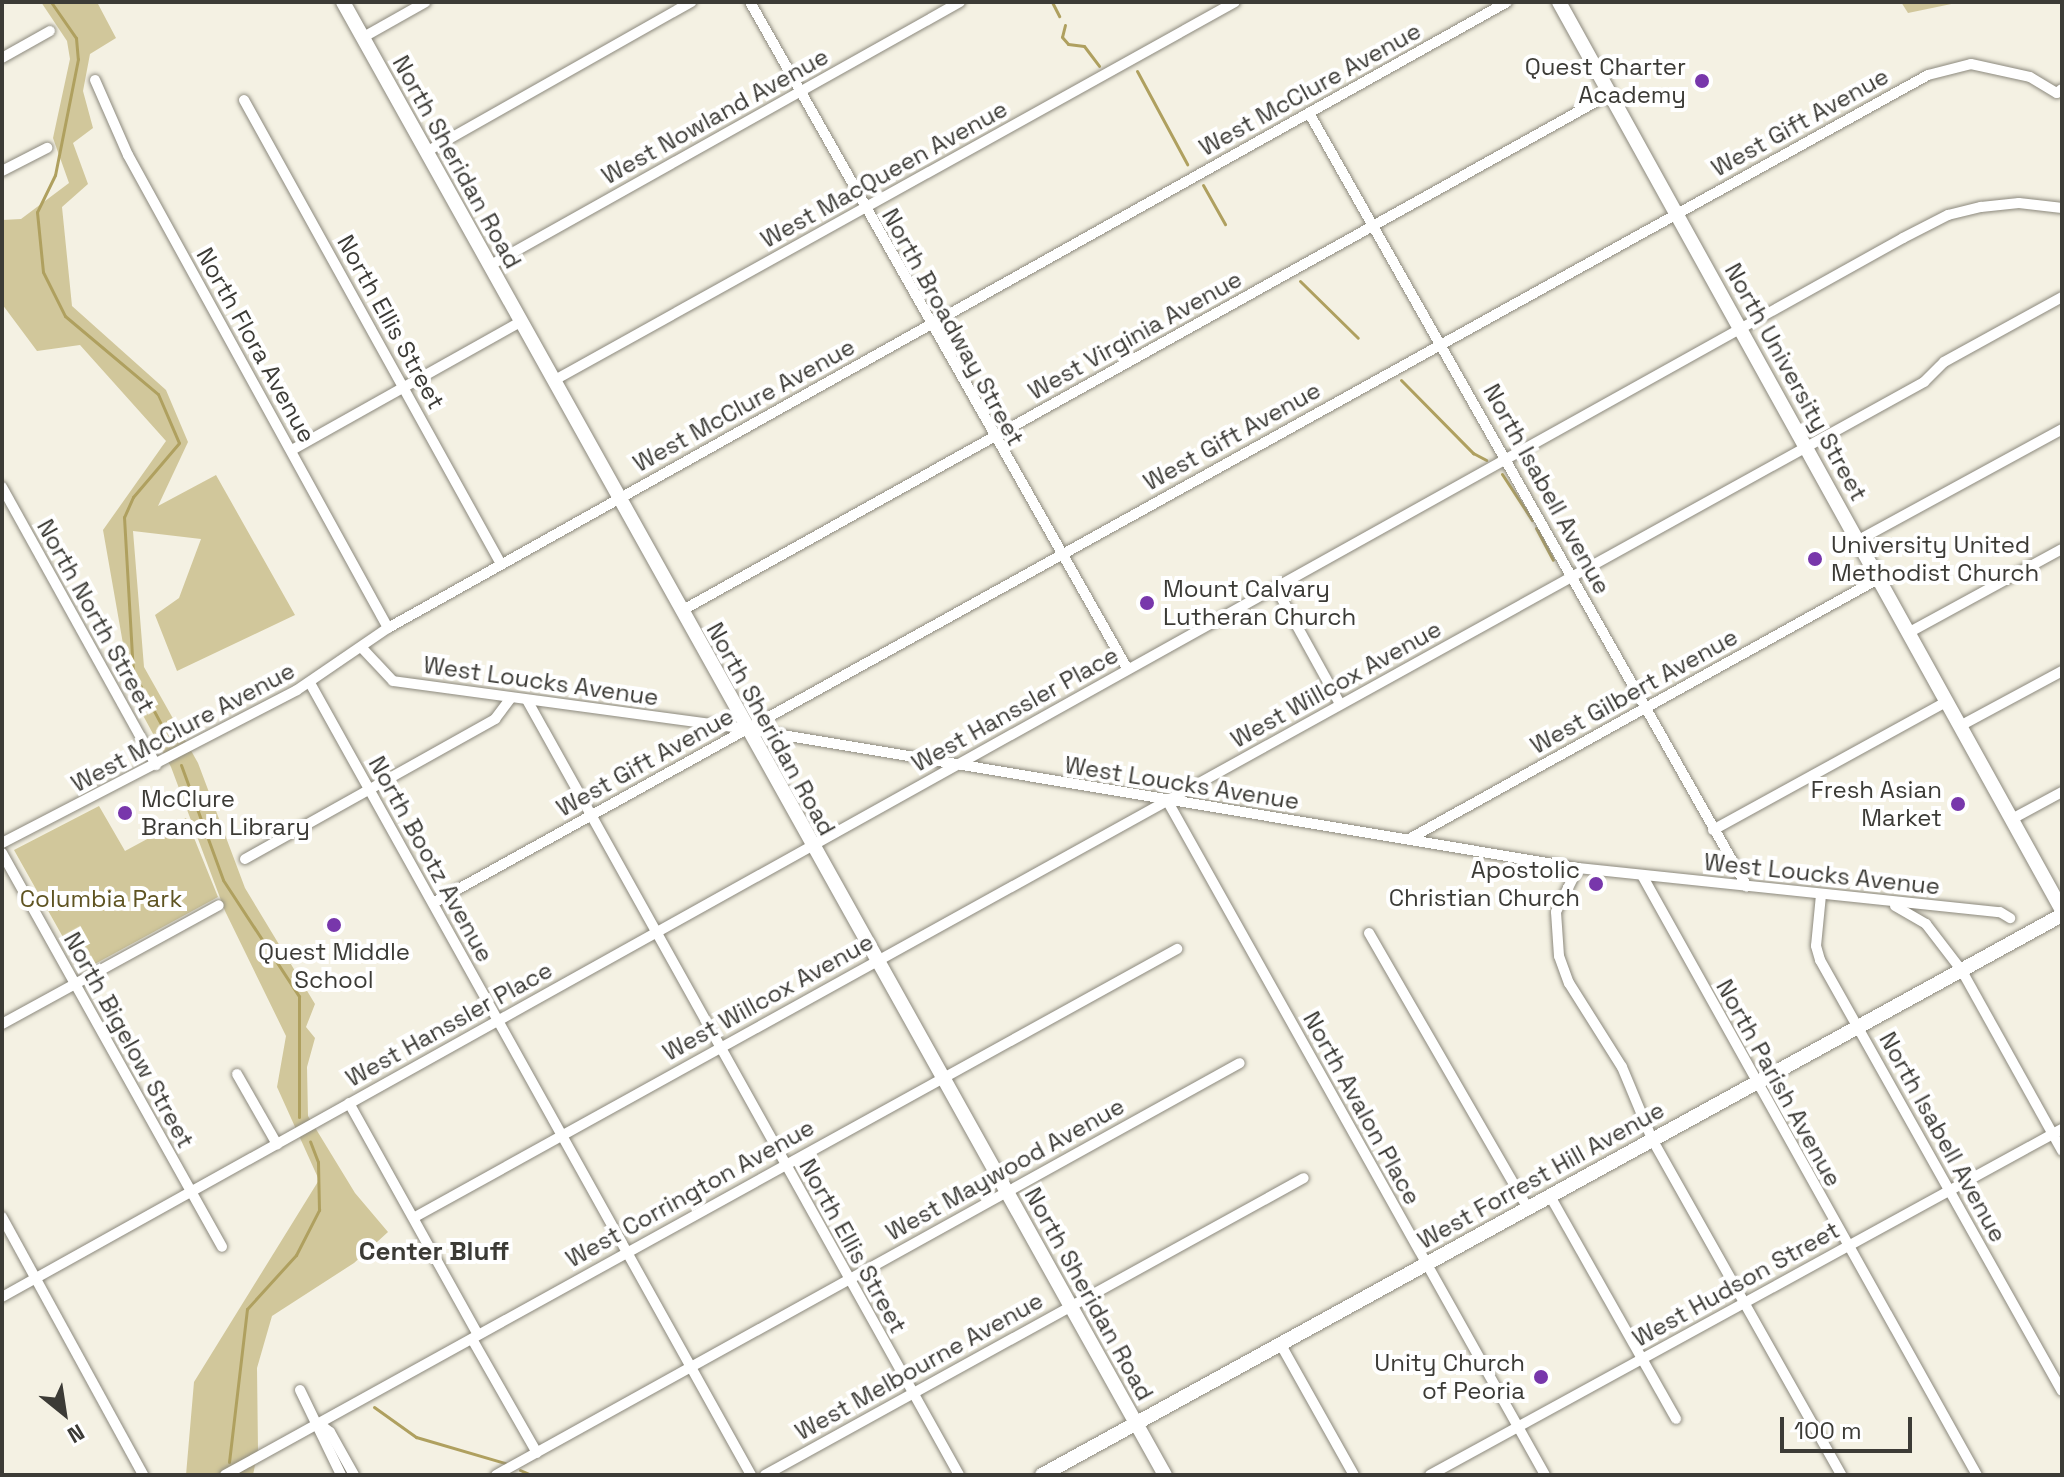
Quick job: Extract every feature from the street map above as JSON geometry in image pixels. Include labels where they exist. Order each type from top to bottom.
[{"type":"main road","name":"North Sheridan Road","points":[[343,2],[617,499],[1165,1475]]},
{"type":"main road","name":"North University Street","points":[[1559,2],[1742,328],[2062,913]]},
{"type":"main road","name":"West Forrest Hill Avenue","points":[[1042,1475],[1962,971],[2062,913]]},
{"type":"street","points":[[362,38],[426,2]]},
{"type":"street","points":[[426,152],[691,2]]},
{"type":"street","name":"North Broadway Street","points":[[750,2],[992,438],[1127,668]]},
{"type":"street","name":"West Nowland Avenue","points":[[489,266],[960,2]]},
{"type":"street","name":"West MacQueen Avenue","points":[[553,381],[1235,2]]},
{"type":"street","name":"West McClure Avenue","points":[[2,843],[310,683],[388,628],[1507,2]]},
{"type":"street","points":[[2,58],[50,31]]},
{"type":"street","name":"West Gift Avenue","points":[[433,903],[1439,342],[1928,75],[1971,64],[2030,77],[2060,94]]},
{"type":"street","name":"North Flora Avenue","points":[[95,80],[128,155],[388,628]]},
{"type":"street","name":"West Virginia Avenue","points":[[681,611],[1610,94]]},
{"type":"street","name":"North Ellis Street","points":[[244,100],[501,564]]},
{"type":"street","name":"North Isabell Avenue","points":[[1309,113],[1508,458],[1747,887]]},
{"type":"street","points":[[2,171],[47,148]]},
{"type":"street","name":"West Hanssler Place","points":[[2,1297],[1127,668],[1948,215],[2019,203],[2062,208]]},
{"type":"street","name":"West Willcox Avenue","points":[[415,1217],[876,960],[1168,802],[1572,574],[1924,382],[1944,362],[2062,297]]},
{"type":"street","points":[[292,450],[520,322]]},
{"type":"street","points":[[1857,541],[2062,429]]},
{"type":"street","name":"North North Street","points":[[2,487],[156,765]]},
{"type":"street","points":[[1908,633],[2062,549]]},
{"type":"street","name":"West Gilbert Avenue","points":[[1409,839],[1878,579]]},
{"type":"street","points":[[1276,588],[1340,704]]},
{"type":"street","name":"West Loucks Avenue","points":[[362,648],[386,679],[747,729],[1168,802],[1578,868],[1889,903],[2000,912],[2010,918]]},
{"type":"street","points":[[1960,726],[2062,671]]},
{"type":"street","name":"North Bootz Avenue","points":[[310,683],[751,1475]]},
{"type":"street","points":[[245,859],[495,719],[511,698]]},
{"type":"street","name":"North Ellis Street","points":[[527,700],[959,1475]]},
{"type":"street","points":[[1713,830],[1946,702]]},
{"type":"street","points":[[776,714],[776,734]]},
{"type":"street","points":[[716,746],[719,726]]},
{"type":"street","points":[[2012,819],[2062,792]]},
{"type":"street","name":"North Avalon Place","points":[[1168,802],[1545,1475]]},
{"type":"street","name":"North Bigelow Street","points":[[2,853],[222,1247]]},
{"type":"street","points":[[1578,868],[1556,912],[1559,956],[1581,1007],[1627,1078],[1652,1139],[1841,1475]]},
{"type":"street","name":"North Parish Avenue","points":[[1643,877],[1977,1475]]},
{"type":"street","name":"North Isabell Avenue","points":[[1821,895],[1816,946],[2062,1391]]},
{"type":"street","points":[[1889,903],[1926,924],[1962,971],[2057,1132],[2062,1151]]},
{"type":"street","points":[[2,1024],[219,905]]},
{"type":"street","points":[[1369,933],[1528,1208]]},
{"type":"street","name":"West Corrington Avenue","points":[[225,1475],[940,1076],[1177,949]]},
{"type":"street","name":"West Maywood Avenue","points":[[496,1475],[1240,1063]]},
{"type":"street","points":[[237,1074],[277,1144]]},
{"type":"street","points":[[349,1103],[415,1217],[537,1453]]},
{"type":"street","name":"West Hudson Street","points":[[1430,1475],[2057,1132]]},
{"type":"street","name":"West Melbourne Avenue","points":[[765,1475],[1304,1178]]},
{"type":"street","points":[[1550,1196],[1676,1419]]},
{"type":"street","points":[[2,1217],[143,1475]]},
{"type":"street","points":[[1281,1345],[1354,1475]]},
{"type":"street","points":[[300,1390],[341,1475]]},
{"type":"street","points":[[318,1423],[330,1432],[354,1475]]},
{"type":"green space","points":[[41,2],[97,2],[116,38],[90,54],[83,91],[93,128],[73,143],[88,184],[62,207],[72,306],[166,390],[188,442],[158,506],[216,475],[295,615],[177,671],[155,615],[179,598],[201,539],[133,531],[144,667],[198,763],[245,888],[315,1004],[306,1027],[315,1038],[307,1067],[308,1116],[355,1193],[388,1232],[354,1263],[272,1316],[257,1368],[258,1450],[253,1475],[186,1475],[194,1382],[319,1180],[277,1087],[286,1036],[225,911],[171,767],[132,695],[103,530],[166,441],[80,345],[37,351],[2,304],[2,220],[21,219],[69,183],[53,138],[70,59],[67,41]]},
{"type":"green space","points":[[1901,2],[1961,2],[1908,13]]},
{"type":"green space","name":"Columbia Park","points":[[99,806],[125,851],[186,818],[218,897],[82,971],[14,850]]},
{"type":"waterway","points":[[51,2],[76,38],[78,59],[55,175],[37,212],[43,272],[65,316],[158,394],[179,443],[133,497],[124,517],[133,672],[168,737]]},
{"type":"waterway","points":[[1052,2],[1059,16]]},
{"type":"waterway","points":[[1065,25],[1062,37],[1068,44],[1084,46],[1099,66]]},
{"type":"waterway","points":[[1137,71],[1187,164]]},
{"type":"waterway","points":[[1203,185],[1225,224]]},
{"type":"waterway","points":[[1300,281],[1358,338]]},
{"type":"waterway","points":[[1401,380],[1473,453],[1486,460]]},
{"type":"waterway","points":[[1502,474],[1532,520]]},
{"type":"waterway","points":[[1536,528],[1553,560]]},
{"type":"waterway","points":[[181,765],[223,880],[299,996],[299,1117]]},
{"type":"waterway","points":[[229,1462],[247,1309],[296,1255],[319,1210],[318,1162],[310,1141]]},
{"type":"waterway","points":[[374,1407],[416,1437],[505,1463]]},
{"type":"waterway","points":[[520,1470],[531,1475]]},
{"type":"place","name":"Quest Charter Academy","points":[[1702,81]]},
{"type":"place","name":"University United Methodist Church","points":[[1815,559]]},
{"type":"place","name":"Mount Calvary Lutheran Church","points":[[1147,603]]},
{"type":"place","name":"Fresh Asian Market","points":[[1958,804]]},
{"type":"place","name":"McClure Branch Library","points":[[125,813]]},
{"type":"place","name":"Apostolic Christian Church","points":[[1596,884]]},
{"type":"place","name":"Quest Middle School","points":[[334,925]]},
{"type":"place","name":"Unity Church of Peoria","points":[[1541,1377]]},
{"type":"district","name":"Center Bluff","points":[[434,1252]]}]
